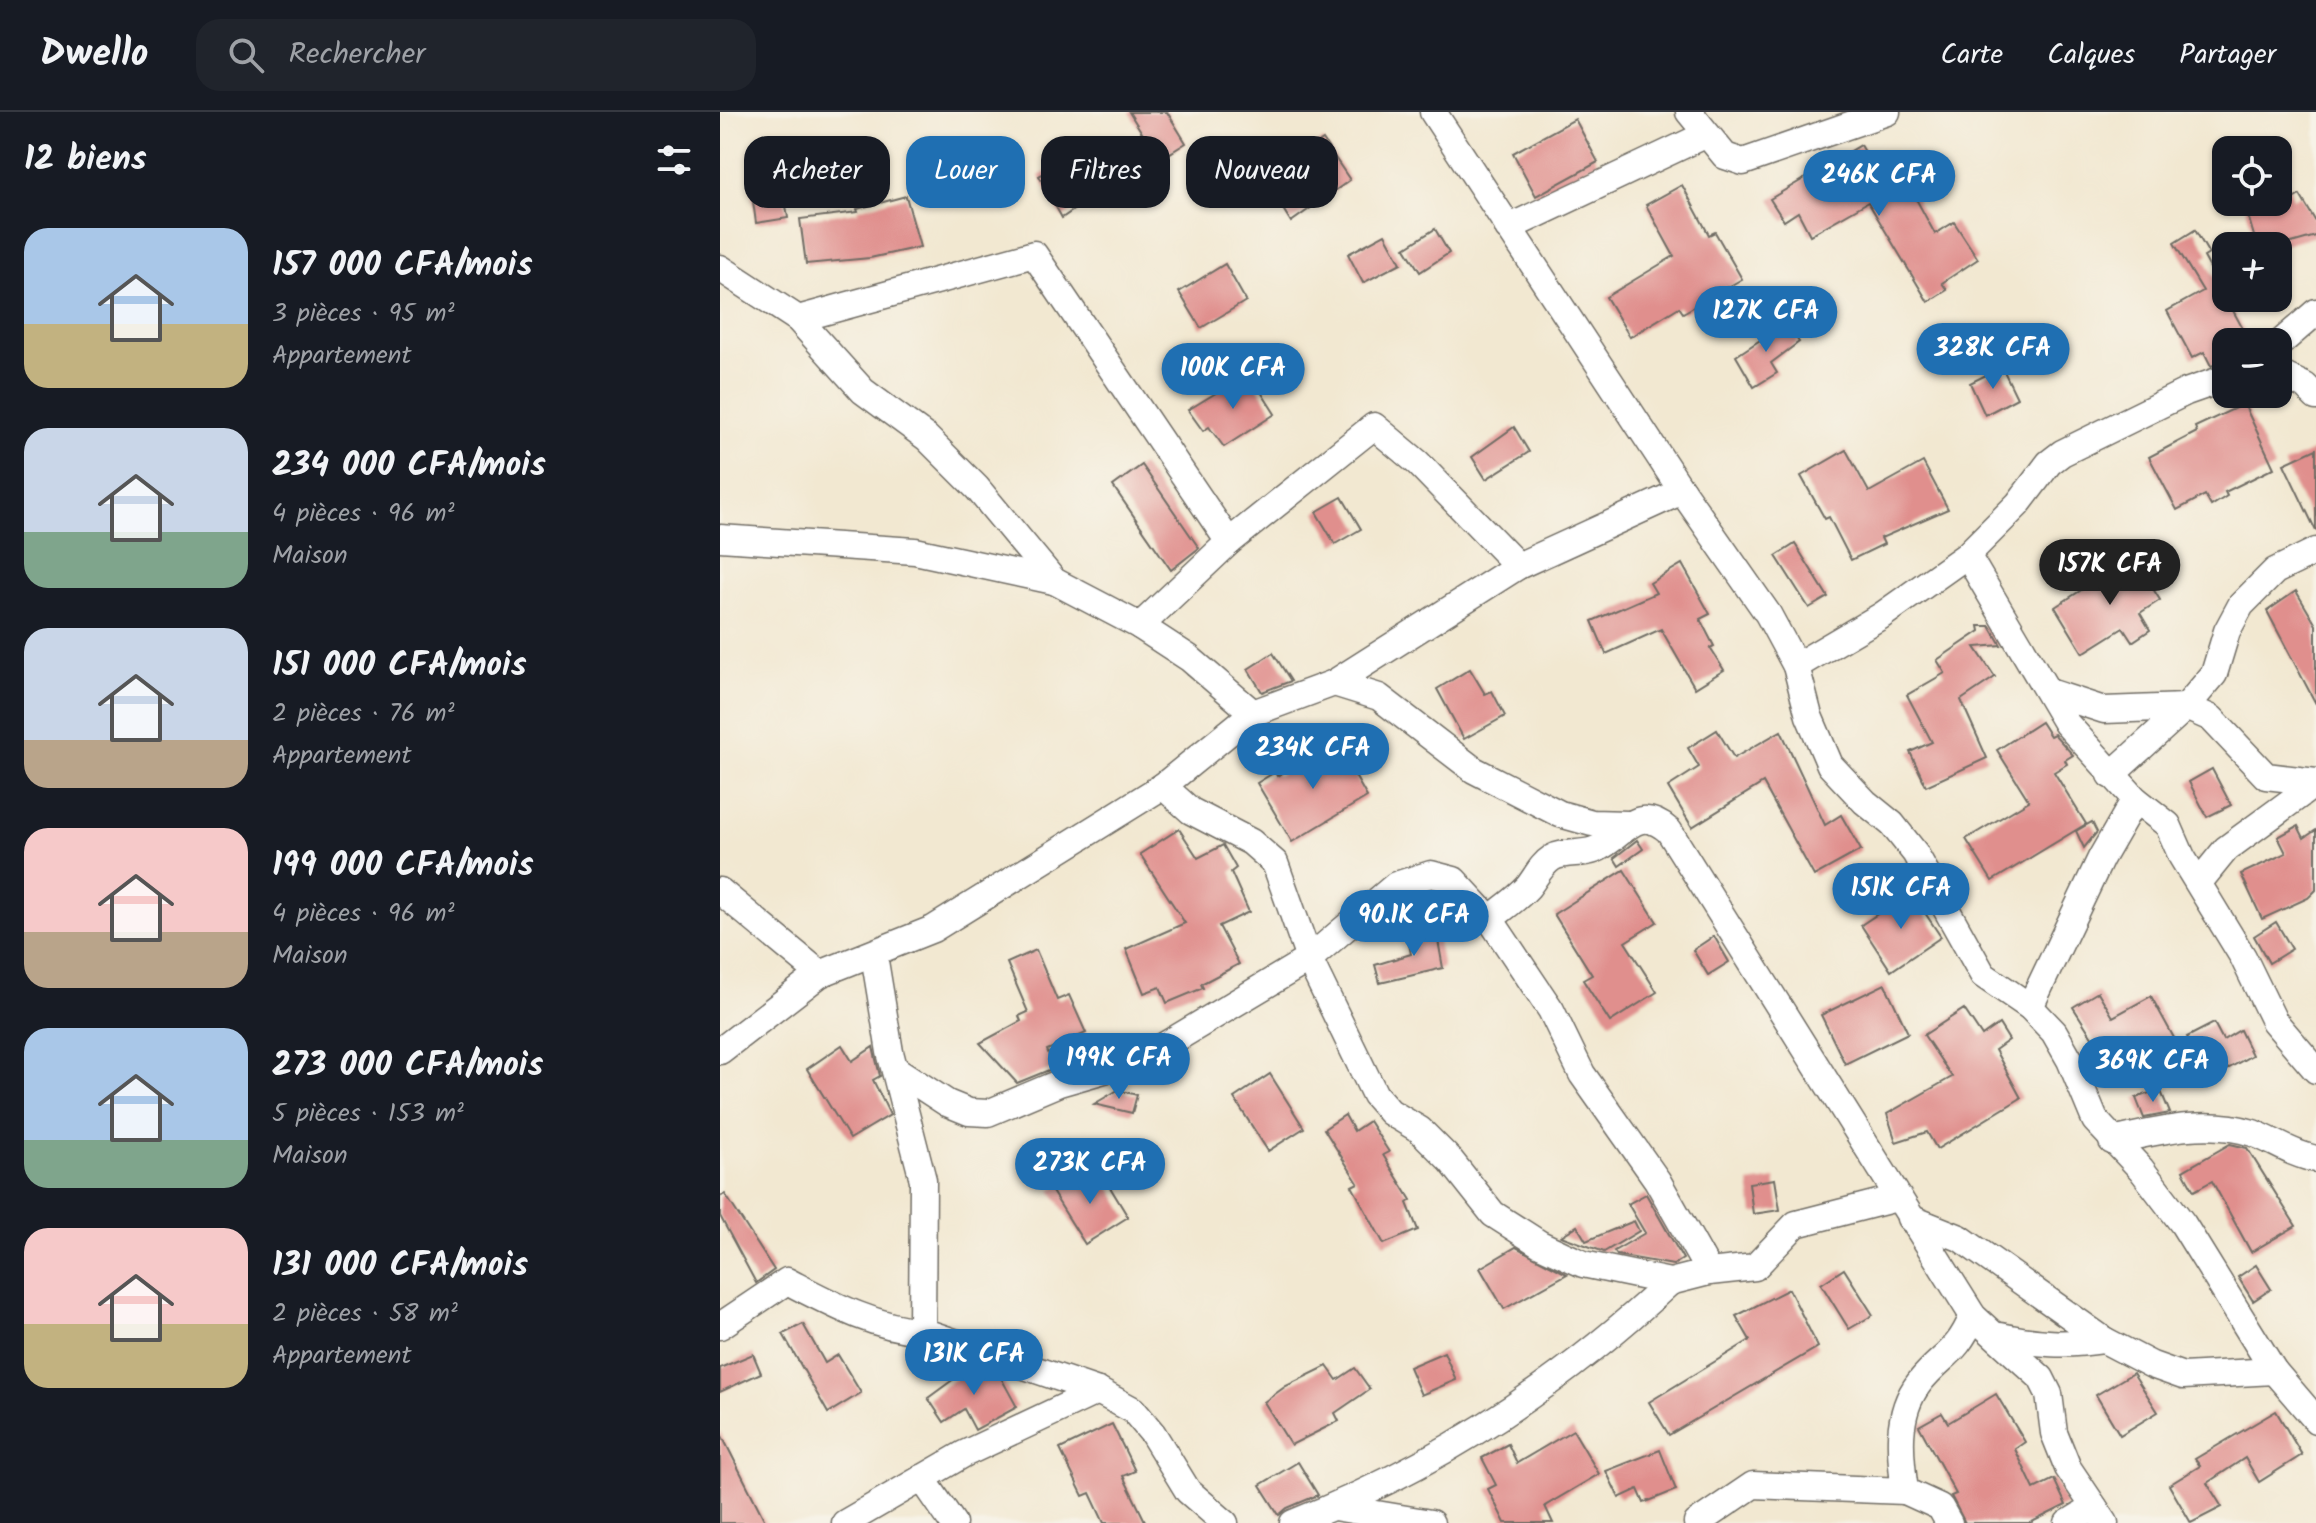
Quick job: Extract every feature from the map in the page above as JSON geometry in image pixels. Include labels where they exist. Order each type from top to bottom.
[{"type":"street","points":[[1433,112],[1682,491],[1768,614],[1796,666],[1809,716],[1830,765],[1865,802],[1892,824],[1915,853],[1983,975],[2030,1007],[2054,1032],[2070,1060],[2095,1120],[2141,1169],[2183,1224],[2274,1371],[2316,1420]]},
{"type":"street","points":[[1689,112],[1725,156],[1743,162],[1887,112]]},
{"type":"street","points":[[1508,228],[1705,135]]},
{"type":"street","points":[[798,319],[1034,254],[1229,542]]},
{"type":"street","points":[[720,268],[798,319],[863,391],[927,438],[977,488],[1054,581]]},
{"type":"street","points":[[2292,333],[2316,312]]},
{"type":"street","points":[[2292,380],[2305,386],[2316,397]]},
{"type":"street","points":[[1796,666],[1881,616],[1967,555],[2018,504],[2049,463],[2062,453],[2186,392],[2212,383]]},
{"type":"street","points":[[1140,626],[1229,542],[1374,426],[1418,463],[1518,566]]},
{"type":"street","points":[[720,1051],[820,974],[874,955],[969,909],[1163,786],[1253,713],[1334,683],[1518,566],[1682,491]]},
{"type":"street","points":[[720,538],[915,551],[1054,581],[1140,626],[1189,658],[1253,713]]},
{"type":"street","points":[[2111,775],[2186,707],[2214,674],[2227,631],[2241,605],[2275,571],[2316,551]]},
{"type":"street","points":[[1967,555],[2066,723],[2111,775],[2168,825],[2182,857],[2200,881],[2243,957],[2274,1021],[2316,1070]]},
{"type":"street","points":[[1334,683],[1379,697],[1474,770],[1560,814],[1592,823],[1628,824],[1646,819],[1659,822],[1669,831],[1973,1316],[2000,1336],[2045,1385],[2054,1433],[2068,1468],[2099,1515],[2068,1523]]},
{"type":"street","points":[[2049,692],[2104,710],[2186,707],[2211,718],[2266,776],[2316,782]]},
{"type":"street","points":[[2200,881],[2226,849],[2316,782]]},
{"type":"street","points":[[1163,786],[1191,811],[1266,851],[1275,863],[1309,959],[1375,1095],[1390,1112],[1420,1130],[1451,1161],[1493,1214],[1540,1244],[1583,1264],[1670,1282],[1709,1272],[1755,1267],[1796,1224],[1904,1208],[1960,1238],[2104,1340],[2183,1376],[2274,1371]]},
{"type":"street","points":[[2030,1007],[2101,858],[2135,799]]},
{"type":"street","points":[[1490,919],[1526,889],[1543,865],[1555,856],[1599,848],[1628,824]]},
{"type":"street","points":[[895,1069],[947,1103],[969,1112],[988,1113],[1059,1083],[1142,1059],[1309,959],[1357,914],[1396,885],[1431,874],[1454,880],[1490,919],[1551,1010],[1582,1074],[1648,1166],[1709,1272]]},
{"type":"street","points":[[720,891],[820,974]]},
{"type":"street","points":[[874,955],[895,1069],[923,1180],[922,1331]]},
{"type":"street","points":[[2112,1141],[2188,1125],[2222,1127],[2252,1133],[2316,1159]]},
{"type":"street","points":[[720,1326],[787,1281],[860,1316],[899,1329],[922,1331],[1098,1391],[1133,1410],[1153,1434],[1188,1491],[1225,1523]]},
{"type":"street","points":[[1293,1523],[1334,1507],[1471,1437],[1514,1410],[1608,1340],[1670,1282]]},
{"type":"street","points":[[1905,1491],[1901,1458],[1903,1414],[1920,1383],[1963,1339],[1973,1316]]},
{"type":"street","points":[[2000,1336],[2043,1345],[2104,1340]]},
{"type":"street","points":[[845,1523],[964,1454],[1098,1391]]},
{"type":"street","points":[[922,1478],[953,1523]]},
{"type":"street","points":[[1697,1523],[1753,1485],[1905,1491],[1940,1507],[1949,1523]]},
{"type":"street","points":[[1334,1507],[1431,1523]]},
{"type":"building","points":[[1129,112],[1167,112],[1186,143],[1170,153],[1170,136],[1144,136]]},
{"type":"building","points":[[1575,119],[1598,162],[1536,196],[1513,153]]},
{"type":"building","points":[[1861,145],[1889,194],[1908,184],[1935,234],[1954,222],[1978,259],[1942,283],[1947,290],[1928,302],[1868,202],[1810,235],[1798,212],[1784,221],[1770,199]]},
{"type":"building","points":[[1338,162],[1350,180],[1338,189]]},
{"type":"building","points":[[1682,185],[1709,235],[1715,232],[1742,279],[1683,313],[1679,307],[1630,337],[1606,297],[1674,256],[1646,205]]},
{"type":"building","points":[[2300,195],[2316,222],[2316,236],[2292,243],[2292,232],[2253,232],[2248,216],[2292,216],[2292,196],[2293,199]]},
{"type":"building","points":[[906,196],[906,208],[909,208],[920,247],[870,258],[806,264],[800,219],[858,212],[857,209],[861,208],[890,208],[890,200]]},
{"type":"building","points":[[754,208],[786,208],[788,218],[756,223]]},
{"type":"building","points":[[1057,208],[1076,208],[1062,218]]},
{"type":"building","points":[[1282,208],[1311,208],[1291,222]]},
{"type":"building","points":[[1435,229],[1449,253],[1420,272],[1405,248]]},
{"type":"building","points":[[2195,230],[2209,254],[2204,257],[2212,272],[2212,312],[2234,312],[2242,328],[2212,328],[2211,366],[2204,352],[2192,358],[2167,311],[2203,291],[2174,243]]},
{"type":"building","points":[[1385,234],[1401,263],[1363,283],[1348,254]]},
{"type":"building","points":[[1225,264],[1246,301],[1201,328],[1179,292]]},
{"type":"building","points":[[1786,323],[1799,342],[1771,363],[1777,373],[1754,387],[1736,356]]},
{"type":"building","points":[[2002,367],[2017,398],[1985,415],[1970,383]]},
{"type":"building","points":[[1249,373],[1275,414],[1224,447],[1209,427],[1203,431],[1188,410]]},
{"type":"building","points":[[2235,408],[2246,408],[2274,468],[2225,492],[2227,496],[2211,506],[2205,495],[2177,510],[2149,457],[2197,432],[2195,427]]},
{"type":"building","points":[[1514,427],[1529,452],[1486,479],[1472,457]]},
{"type":"building","points":[[2316,449],[2316,531],[2284,464]]},
{"type":"building","points":[[1846,450],[1869,492],[1923,462],[1948,509],[1881,538],[1884,544],[1851,560],[1829,517],[1825,519],[1801,476]]},
{"type":"building","points":[[1142,465],[1199,548],[1171,570],[1113,486]]},
{"type":"building","points":[[1342,497],[1361,529],[1335,544],[1316,512]]},
{"type":"building","points":[[1795,544],[1828,597],[1809,608],[1776,556]]},
{"type":"building","points":[[2133,557],[2160,600],[2140,613],[2150,630],[2132,642],[2123,628],[2083,653],[2055,607]]},
{"type":"building","points":[[1682,564],[1710,614],[1700,619],[1714,646],[1710,648],[1724,670],[1695,688],[1661,629],[1606,654],[1592,621],[1656,593],[1650,583]]},
{"type":"building","points":[[2296,591],[2316,625],[2316,704],[2267,611]]},
{"type":"building","points":[[1979,626],[1990,626],[2001,645],[1975,647],[1995,677],[1961,700],[1987,758],[1926,786],[1910,752],[1932,742],[1907,695],[1945,673],[1937,660],[1980,631]]},
{"type":"building","points":[[1273,653],[1291,681],[1262,692],[1248,669]]},
{"type":"building","points":[[1470,669],[1485,694],[1492,691],[1505,716],[1464,739],[1437,689]]},
{"type":"building","points":[[2041,722],[2050,736],[2054,734],[2073,755],[2065,760],[2067,764],[2054,772],[2086,824],[1992,881],[1966,839],[2029,801],[1997,750]]},
{"type":"building","points":[[1717,730],[1734,758],[1781,731],[1825,825],[1841,815],[1861,850],[1814,876],[1763,783],[1692,827],[1668,787],[1699,767],[1688,748]]},
{"type":"building","points":[[1335,741],[1367,797],[1292,842],[1257,783],[1275,772],[1277,776]]},
{"type":"building","points":[[2212,769],[2231,805],[2207,817],[2189,782]]},
{"type":"building","points":[[2092,822],[2097,832],[2084,848],[2076,831]]},
{"type":"building","points":[[2298,826],[2304,838],[2316,830],[2316,890],[2308,898],[2262,919],[2241,874],[2286,853],[2278,837]]},
{"type":"building","points":[[1179,829],[1198,858],[1223,845],[1236,868],[1231,872],[1249,912],[1219,926],[1239,964],[1201,984],[1203,988],[1167,1003],[1160,987],[1144,993],[1126,949],[1185,923],[1140,854]]},
{"type":"building","points":[[1637,840],[1643,849],[1619,866],[1614,858]]},
{"type":"building","points":[[1624,870],[1657,922],[1625,942],[1657,992],[1610,1022],[1583,980],[1592,975],[1554,914]]},
{"type":"building","points":[[1911,892],[1941,937],[1891,971],[1861,925]]},
{"type":"building","points":[[2276,922],[2292,949],[2269,963],[2254,936]]},
{"type":"building","points":[[1436,929],[1443,968],[1380,983],[1375,965],[1411,954],[1407,934]]},
{"type":"building","points":[[1714,936],[1729,962],[1708,975],[1693,950]]},
{"type":"building","points":[[1036,950],[1057,1000],[1069,995],[1086,1033],[1047,1050],[1054,1068],[1017,1083],[980,1043],[1021,1021],[1019,1016],[1028,1012],[1007,963]]},
{"type":"building","points":[[1885,984],[1908,1033],[1845,1064],[1821,1015]]},
{"type":"building","points":[[2098,992],[2113,1017],[2151,996],[2185,1058],[2163,1071],[2149,1047],[2135,1055],[2127,1041],[2103,1054],[2073,1007]]},
{"type":"building","points":[[1964,1009],[1982,1036],[1999,1024],[2009,1040],[1995,1050],[2021,1098],[1937,1149],[1927,1132],[1896,1142],[1887,1114],[1952,1077],[1924,1035]]},
{"type":"building","points":[[2214,1023],[2223,1040],[2240,1030],[2252,1055],[2210,1079],[2187,1037]]},
{"type":"building","points":[[842,1045],[852,1061],[873,1047],[880,1076],[873,1080],[890,1115],[850,1139],[807,1069]]},
{"type":"building","points":[[1270,1074],[1304,1128],[1268,1151],[1234,1098]]},
{"type":"building","points":[[2160,1089],[2170,1113],[2144,1118],[2136,1098]]},
{"type":"building","points":[[1118,1090],[1137,1095],[1132,1113],[1094,1104]]},
{"type":"building","points":[[1345,1115],[1354,1131],[1369,1121],[1389,1152],[1383,1155],[1411,1200],[1407,1203],[1418,1230],[1384,1244],[1352,1186],[1358,1183],[1324,1129]]},
{"type":"building","points":[[2230,1144],[2247,1148],[2296,1226],[2251,1252],[2212,1181],[2194,1191],[2183,1171]]},
{"type":"building","points":[[1078,1173],[1085,1185],[1102,1174],[1128,1217],[1085,1244],[1051,1190]]},
{"type":"building","points":[[1775,1179],[1780,1210],[1753,1214],[1749,1183]]},
{"type":"building","points":[[725,1194],[774,1270],[756,1283],[720,1216],[720,1197]]},
{"type":"building","points":[[1646,1194],[1683,1259],[1673,1265],[1617,1255],[1614,1251],[1645,1233],[1628,1204]]},
{"type":"building","points":[[1634,1221],[1639,1231],[1604,1252],[1561,1236],[1577,1226],[1586,1241]]},
{"type":"building","points":[[1516,1247],[1567,1274],[1504,1309],[1480,1268]]},
{"type":"building","points":[[2256,1265],[2271,1289],[2253,1301],[2238,1277]]},
{"type":"building","points":[[1844,1269],[1873,1315],[1849,1329],[1821,1284]]},
{"type":"building","points":[[1789,1289],[1818,1347],[1669,1435],[1649,1402],[1750,1340],[1736,1316]]},
{"type":"building","points":[[803,1324],[825,1363],[838,1355],[861,1393],[828,1413],[783,1334]]},
{"type":"building","points":[[1444,1352],[1456,1380],[1421,1395],[1409,1367]]},
{"type":"building","points":[[753,1354],[761,1373],[720,1392],[720,1368]]},
{"type":"building","points":[[973,1365],[999,1374],[1017,1407],[975,1430],[964,1409],[944,1422],[928,1398]]},
{"type":"building","points":[[1327,1366],[1337,1380],[1355,1368],[1370,1389],[1335,1413],[1339,1421],[1291,1445],[1264,1402],[1286,1386]]},
{"type":"building","points":[[2133,1373],[2158,1412],[2120,1435],[2096,1395]]},
{"type":"building","points":[[1996,1394],[2025,1442],[2015,1449],[2034,1489],[2054,1479],[2066,1505],[2030,1523],[1965,1523],[1951,1496],[1956,1494],[1919,1426],[1942,1413],[1948,1423]]},
{"type":"building","points":[[2276,1411],[2302,1455],[2259,1482],[2245,1458],[2207,1483],[2222,1507],[2191,1523],[2169,1485],[2200,1466],[2195,1459]]},
{"type":"building","points":[[1112,1424],[1135,1471],[1123,1476],[1146,1523],[1104,1523],[1090,1493],[1083,1496],[1060,1449]]},
{"type":"building","points":[[1573,1430],[1599,1474],[1545,1506],[1553,1523],[1505,1523],[1488,1489],[1496,1485],[1482,1458],[1508,1444],[1517,1463]]},
{"type":"building","points":[[720,1432],[766,1523],[720,1523]]},
{"type":"building","points":[[1660,1450],[1676,1490],[1644,1503],[1638,1489],[1619,1498],[1606,1471]]},
{"type":"building","points":[[1298,1462],[1318,1495],[1287,1508],[1279,1515],[1260,1485]]}]
